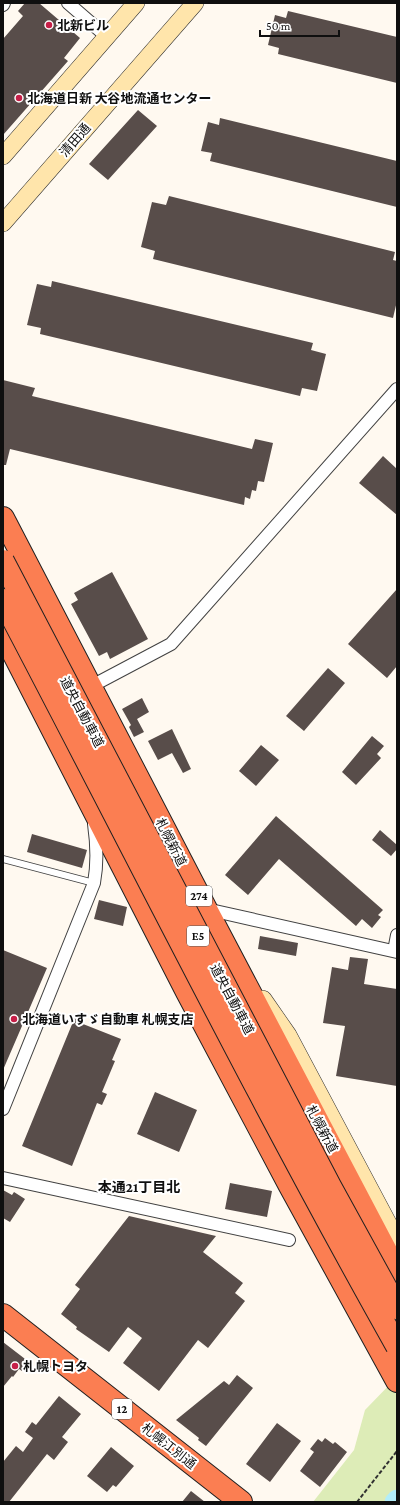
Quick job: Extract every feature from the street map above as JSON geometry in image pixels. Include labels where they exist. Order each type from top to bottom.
[{"type":"highway","name":"札幌新道","points":[[3,518],[397,1272]]},
{"type":"highway","name":"道央自動車道","points":[[3,561],[330,1186],[397,1308]]},
{"type":"highway","name":"道央自動車道","points":[[3,600],[234,1043],[397,1346]]},
{"type":"highway","points":[[3,633],[187,992],[290,1186],[397,1381]]},
{"type":"highway","name":"札幌江別通","points":[[3,1315],[241,1502]]},
{"type":"street","points":[[68,3],[106,36]]},
{"type":"street","points":[[3,156],[136,3]]},
{"type":"street","name":"清田通","points":[[3,223],[195,3]]},
{"type":"street","points":[[44,711],[171,644],[397,389]]},
{"type":"street","points":[[3,1108],[94,883],[98,860],[90,801]]},
{"type":"street","points":[[206,909],[396,952],[397,935]]},
{"type":"street","points":[[226,947],[288,1035],[397,1240]]},
{"type":"street","points":[[3,1178],[289,1240]]},
{"type":"lane","points":[[3,859],[94,883]]},
{"type":"path","points":[[357,1502],[397,1451]]},
{"type":"green space","points":[[397,1377],[397,1502],[313,1502],[354,1450],[365,1410]]},
{"type":"building","name":"北海道日新 大谷地流通センター","points":[[25,3],[39,3],[80,38],[64,58],[68,61],[3,135],[3,39],[23,16],[18,11]]},
{"type":"building","points":[[288,11],[397,37],[397,83],[278,54],[279,48],[268,45],[275,15],[286,18]]},
{"type":"building","points":[[138,110],[157,126],[108,180],[89,164]]},
{"type":"building","points":[[220,118],[397,161],[397,207],[210,161],[212,153],[201,151],[208,122],[219,125]]},
{"type":"building","points":[[169,196],[395,252],[393,260],[397,261],[397,301],[393,318],[153,259],[155,251],[141,247],[152,202],[166,205]]},
{"type":"building","points":[[52,281],[313,343],[311,350],[326,354],[317,391],[302,388],[300,396],[40,334],[41,328],[27,325],[37,284],[51,287]]},
{"type":"building","points":[[3,380],[35,388],[32,396],[252,449],[255,439],[273,443],[264,482],[258,481],[256,491],[252,490],[250,499],[245,497],[244,505],[10,449],[6,465],[3,465]]},
{"type":"building","points":[[383,456],[397,469],[397,515],[359,483]]},
{"type":"building","points":[[112,572],[148,639],[110,659],[107,652],[99,656],[71,604],[78,600],[74,593]]},
{"type":"building","points":[[397,589],[397,666],[387,678],[348,644]]},
{"type":"building","points":[[328,668],[345,683],[304,731],[286,716]]},
{"type":"building","points":[[142,698],[149,712],[137,719],[144,732],[134,737],[129,727],[131,725],[122,709]]},
{"type":"building","points":[[172,729],[191,769],[183,773],[172,753],[158,760],[148,741]]},
{"type":"building","points":[[372,736],[384,746],[377,754],[381,758],[356,785],[342,772]]},
{"type":"building","points":[[261,745],[279,760],[256,786],[239,771]]},
{"type":"building","points":[[276,816],[383,910],[378,915],[381,917],[372,928],[362,919],[356,926],[279,859],[248,895],[225,875]]},
{"type":"building","points":[[380,830],[397,845],[397,849],[391,856],[372,840]]},
{"type":"building","points":[[32,834],[87,850],[82,868],[27,852]]},
{"type":"building","points":[[99,900],[127,907],[123,926],[94,919]]},
{"type":"building","points":[[260,936],[298,943],[296,956],[258,949]]},
{"type":"building","name":"北海道いすゞ自動車 札幌支店","points":[[3,950],[47,968],[3,1070]]},
{"type":"building","points":[[350,957],[368,959],[364,984],[397,989],[397,1086],[336,1076],[345,1026],[323,1023],[332,967],[348,970]]},
{"type":"building","points":[[75,1017],[84,1021],[83,1024],[121,1039],[112,1060],[115,1061],[102,1092],[107,1094],[102,1105],[97,1103],[72,1166],[22,1146]]},
{"type":"building","points":[[155,1092],[197,1110],[179,1152],[137,1134]]},
{"type":"building","points":[[230,1183],[272,1191],[267,1217],[225,1209]]},
{"type":"building","points":[[3,1190],[12,1195],[14,1192],[25,1199],[10,1222],[3,1218]]},
{"type":"building","points":[[129,1216],[216,1236],[203,1252],[243,1283],[235,1293],[245,1301],[208,1348],[198,1340],[159,1391],[123,1363],[142,1338],[128,1327],[109,1352],[76,1329],[77,1327],[61,1314],[80,1289],[75,1285]]},
{"type":"building","name":"札幌トヨタ","points":[[3,1342],[29,1362],[22,1371],[19,1369],[3,1387]]},
{"type":"building","points":[[237,1375],[253,1388],[206,1446],[198,1440],[199,1438],[176,1420],[224,1381],[229,1385]]},
{"type":"building","points":[[59,1396],[81,1414],[62,1437],[68,1442],[54,1460],[47,1454],[9,1502],[3,1502],[3,1462],[16,1446],[23,1452],[33,1438],[25,1432],[32,1422],[36,1425]]},
{"type":"building","points":[[277,1423],[301,1441],[270,1482],[246,1464]]},
{"type":"building","points":[[325,1438],[333,1444],[335,1442],[347,1452],[320,1487],[300,1471],[314,1452],[310,1449],[318,1439],[322,1442]]},
{"type":"building","points":[[111,1447],[134,1466],[116,1487],[113,1485],[107,1492],[87,1476]]},
{"type":"building","points":[[191,1491],[205,1502],[182,1502]]},
{"type":"waterway","points":[[394,1502],[397,1499]]},
{"type":"place","name":"北新ビル","points":[[49,25]]},
{"type":"place","name":"北海道日新 大谷地流通センター","points":[[19,98]]},
{"type":"place","name":"北海道いすゞ自動車 札幌支店","points":[[14,1019]]},
{"type":"place","name":"札幌トヨタ","points":[[15,1366]]},
{"type":"district","name":"本通21丁目北","points":[[139,1187]]}]
